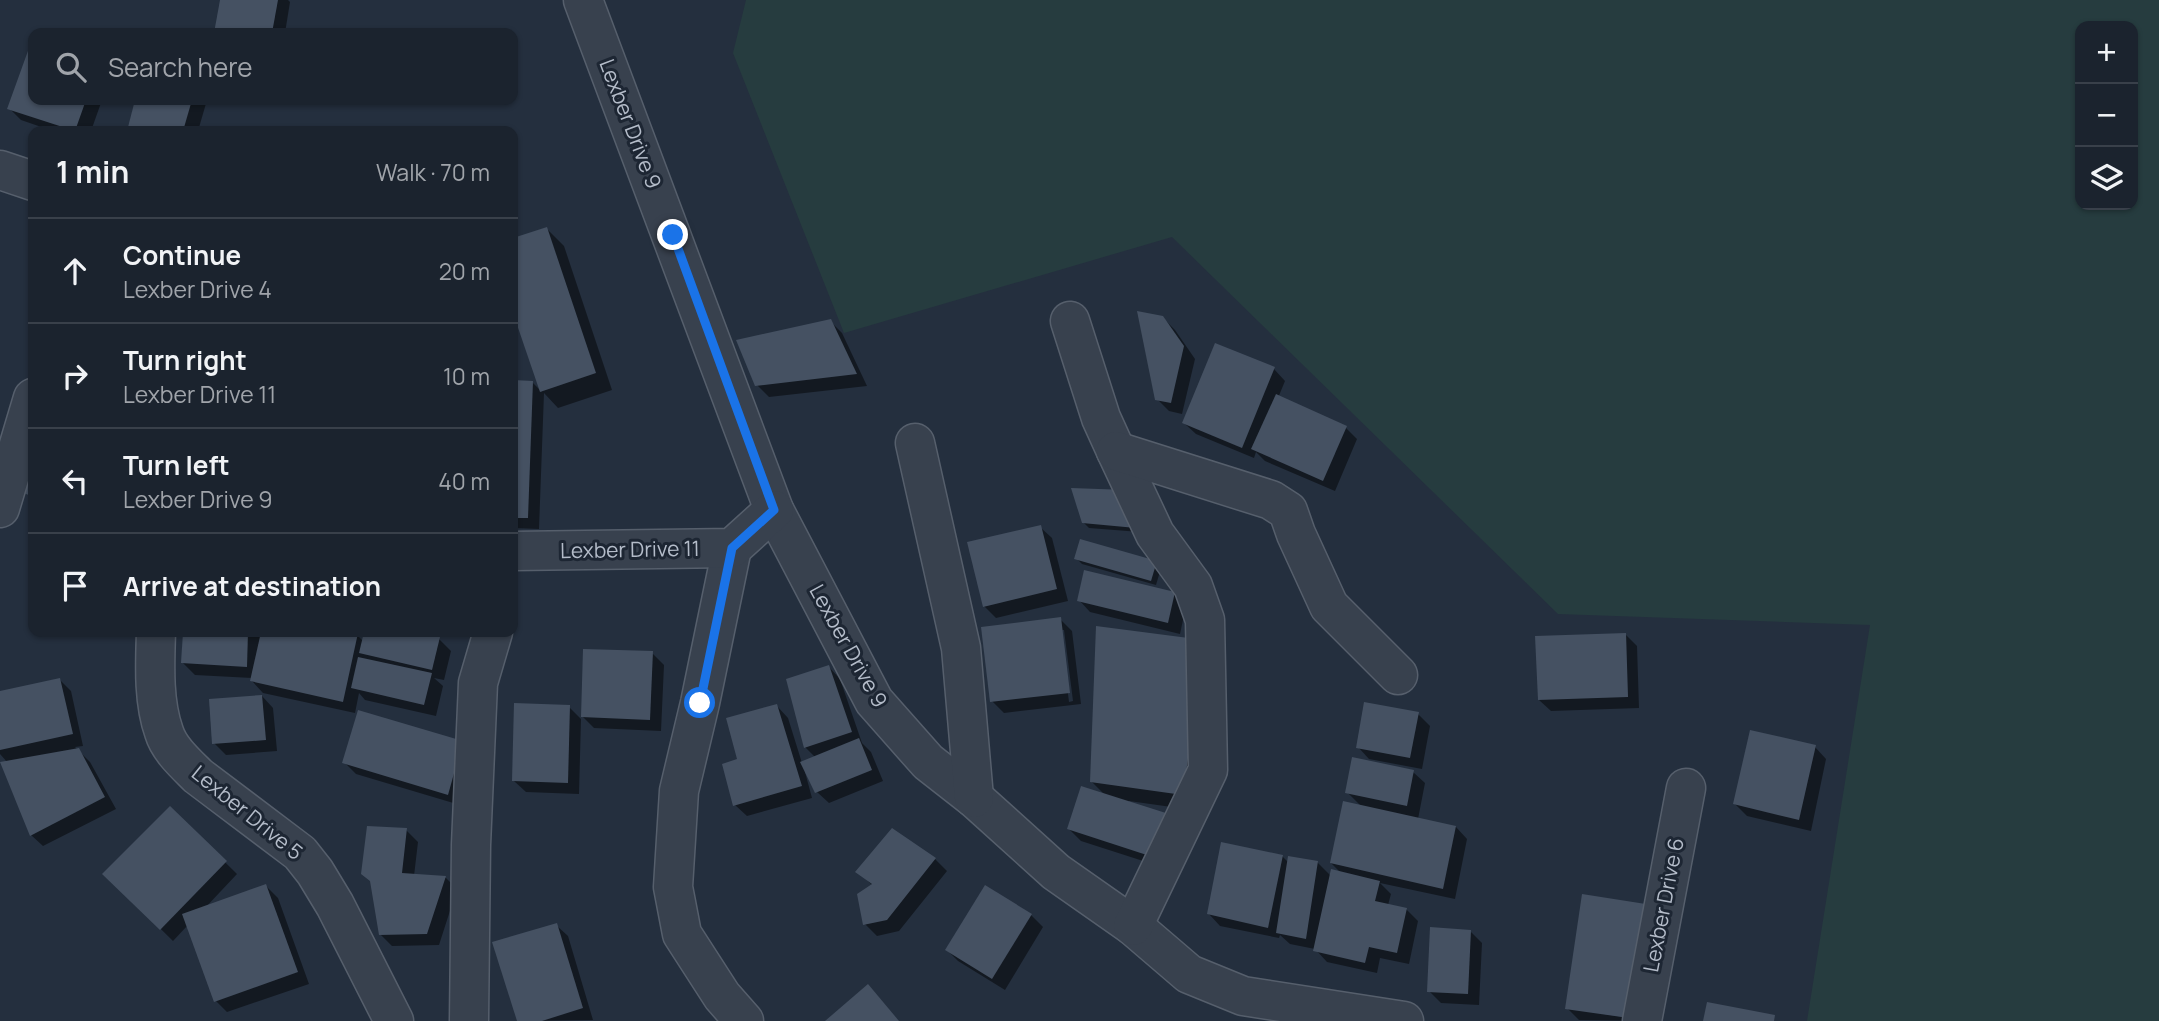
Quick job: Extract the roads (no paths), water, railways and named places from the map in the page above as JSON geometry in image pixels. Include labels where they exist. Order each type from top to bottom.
[{"type":"street","name":"Lexber Drive 9","points":[[583,0],[774,510],[874,701],[928,762],[974,798],[1056,872],[1133,926],[1189,974],[1243,996],[1404,1021]]},
{"type":"street","points":[[0,170],[28,179]]},
{"type":"street","points":[[1070,321],[1101,418],[1155,534],[1193,586],[1205,620],[1208,770],[1133,926]]},
{"type":"street","points":[[0,508],[28,415]]},
{"type":"street","points":[[915,443],[961,648],[974,798]]},
{"type":"street","points":[[1116,451],[1271,500],[1288,511],[1329,606],[1398,675]]},
{"type":"street","points":[[744,1021],[722,996],[682,933],[674,887],[679,791],[732,548],[774,510]]},
{"type":"street","name":"Lexber Drive 11","points":[[518,556],[732,548]]},
{"type":"street","name":"Lexber Drive 5","points":[[156,637],[155,667],[164,734],[198,776],[300,852],[335,905],[394,1021]]},
{"type":"street","points":[[469,1021],[471,845],[478,684],[492,637]]},
{"type":"street","name":"Lexber Drive 6","points":[[1642,1021],[1686,788]]}]
